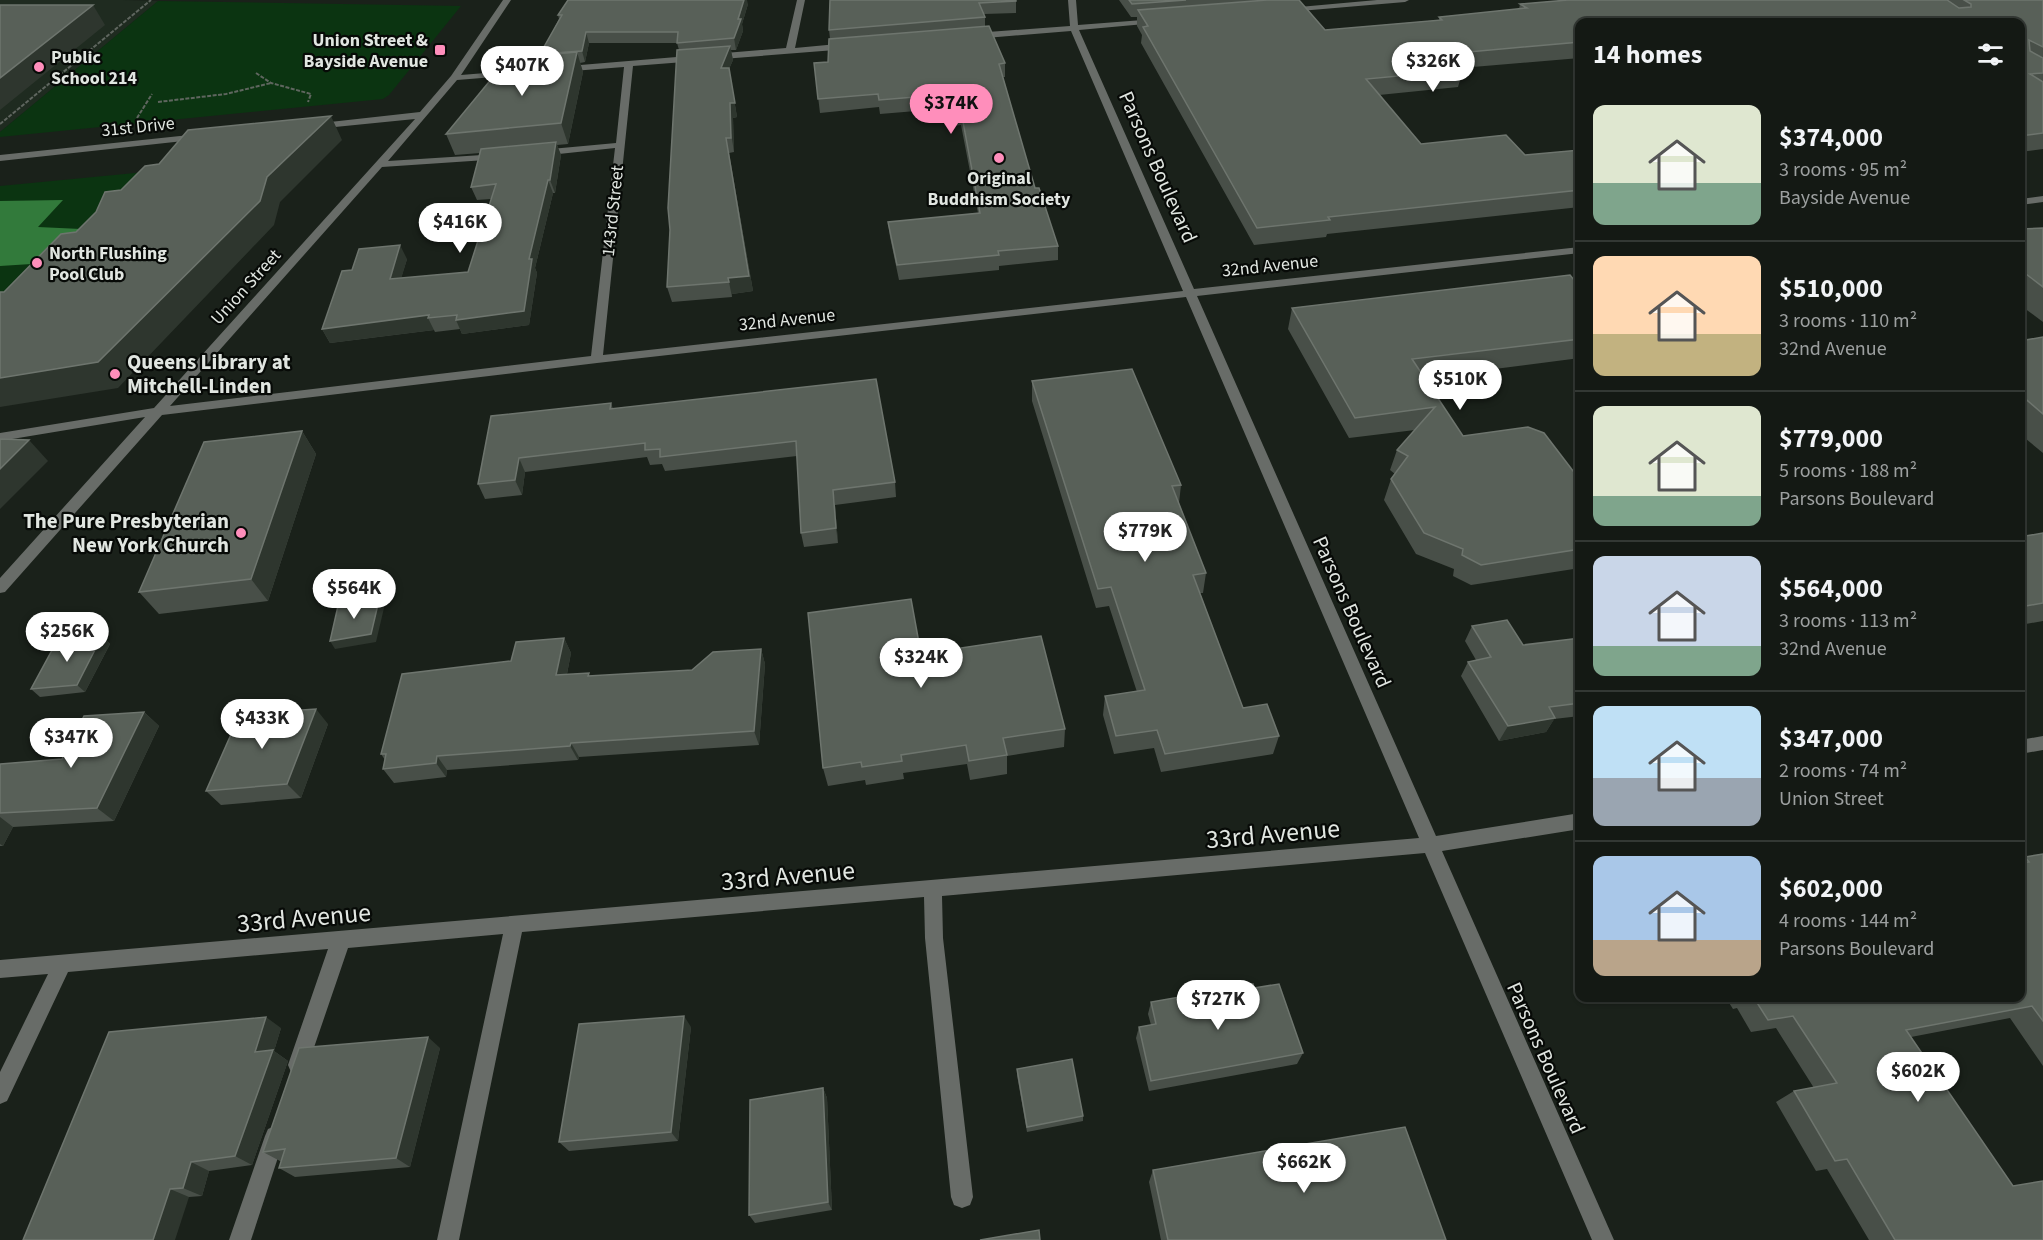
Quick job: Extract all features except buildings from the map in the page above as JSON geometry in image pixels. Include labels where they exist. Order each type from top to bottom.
[{"type":"street","name":"Union Street","points":[[0,588],[423,115],[454,78],[507,0]]},
{"type":"street","points":[[789,50],[801,0]]},
{"type":"street","name":"Parsons Boulevard","points":[[1072,0],[1074,28],[1603,1240]]},
{"type":"street","points":[[1276,11],[1405,0]]},
{"type":"street","points":[[966,36],[1170,20]]},
{"type":"street","points":[[454,78],[860,45]]},
{"type":"street","name":"143rd Street","points":[[597,359],[629,64]]},
{"type":"street","points":[[298,127],[423,115]]},
{"type":"street","name":"31st Drive","points":[[0,158],[205,137]]},
{"type":"street","points":[[527,154],[620,145]]},
{"type":"street","points":[[379,164],[428,163],[505,156]]},
{"type":"street","points":[[2025,201],[2043,199]]},
{"type":"street","name":"32nd Avenue","points":[[0,437],[159,411],[597,359],[1575,251]]},
{"type":"street","points":[[2025,746],[2043,743]]},
{"type":"street","name":"33rd Avenue","points":[[0,969],[1431,846],[1575,822]]},
{"type":"street","points":[[933,889],[934,938],[962,1197]]},
{"type":"street","points":[[448,1240],[514,925]]},
{"type":"street","points":[[291,1086],[341,940]]},
{"type":"street","points":[[0,1094],[62,965]]},
{"type":"street","points":[[240,1240],[280,1119]]},
{"type":"path","points":[[0,124],[150,0]]},
{"type":"path","points":[[256,73],[271,83],[311,94],[305,111]]},
{"type":"path","points":[[158,102],[226,94],[271,83]]},
{"type":"path","points":[[136,120],[152,94]]},
{"type":"shaded area","name":"Public School 214","points":[[0,0],[123,0],[158,1],[0,132]]},
{"type":"shaded area","points":[[158,1],[461,6],[389,95],[383,99],[0,137],[0,132]]},
{"type":"shaded area","name":"North Flushing Pool Club","points":[[187,168],[0,340],[0,186]]},
{"type":"shaded area","points":[[63,200],[38,227],[81,229],[47,263],[0,266],[0,201]]},
{"type":"place","name":"Union Street & Bayside Avenue","points":[[440,50]]},
{"type":"place","name":"Public School 214","points":[[39,67]]},
{"type":"place","name":"Original Buddhism Society","points":[[999,158]]},
{"type":"place","name":"North Flushing Pool Club","points":[[37,263]]},
{"type":"place","name":"Queens Library at Mitchell-Linden","points":[[115,374]]},
{"type":"place","name":"The Pure Presbyterian New York Church","points":[[241,533]]}]
